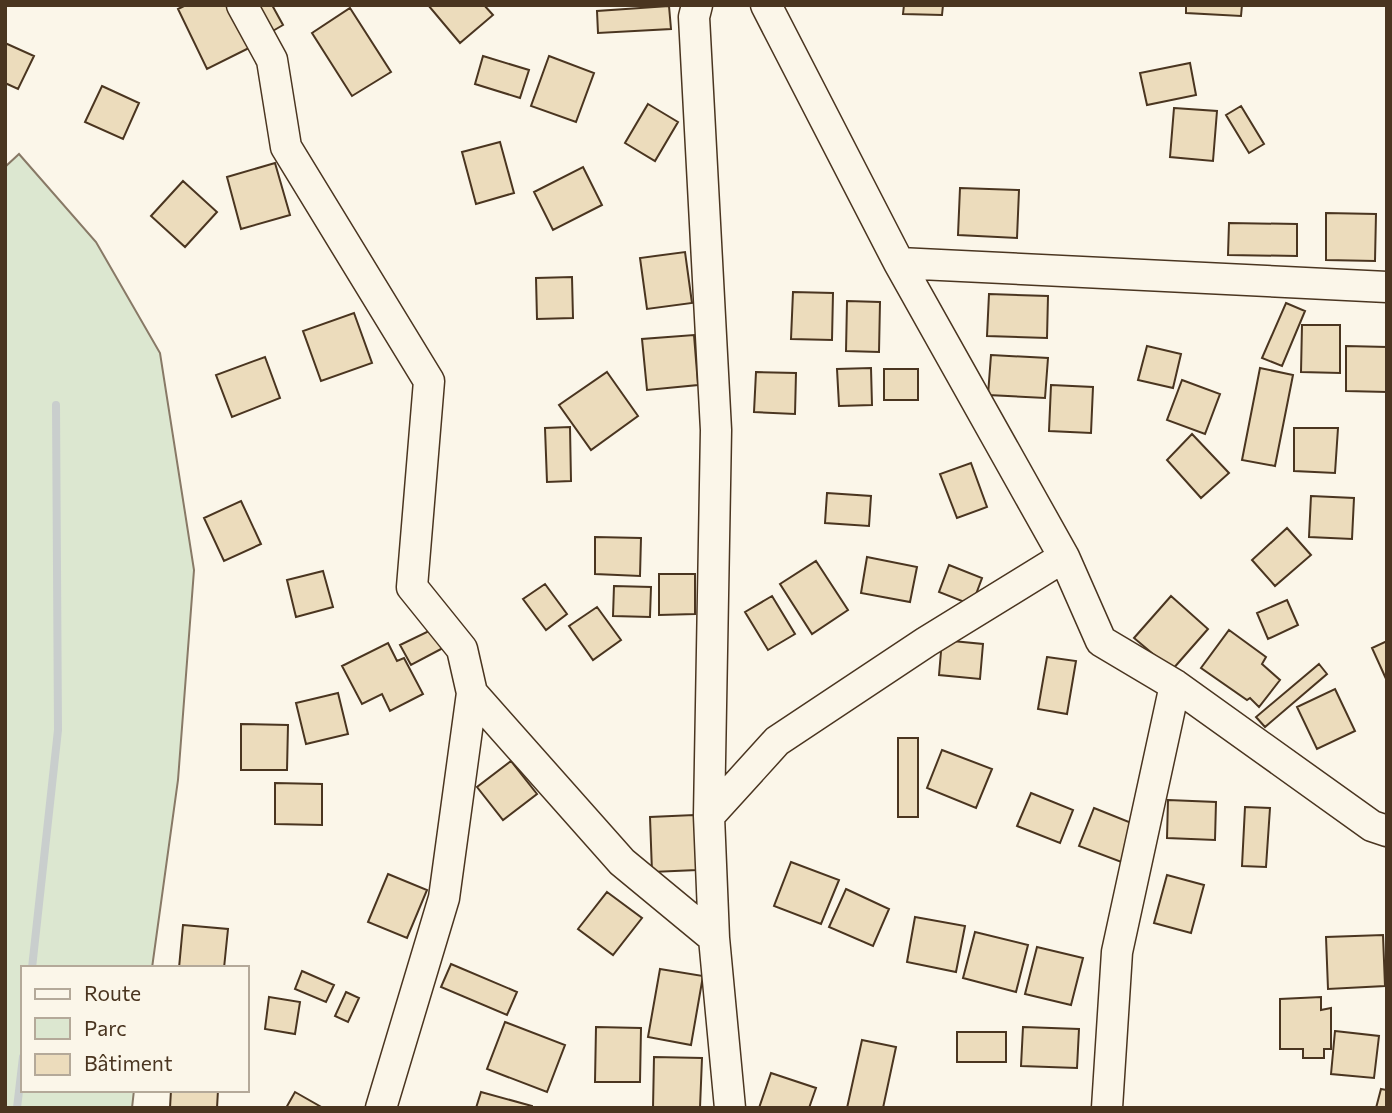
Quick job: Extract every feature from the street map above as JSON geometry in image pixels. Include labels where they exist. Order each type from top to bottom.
[{"type":"street","points":[[242,5],[272,60],[286,147],[429,381],[412,587],[462,649],[472,693],[444,898],[381,1108]]},
{"type":"street","points":[[697,5],[694,17],[716,430],[709,816],[714,938],[730,1108]]},
{"type":"street","points":[[766,5],[899,263],[1064,558],[1101,641],[1175,685],[1372,826],[1387,831]]},
{"type":"street","points":[[899,263],[1387,287]]},
{"type":"street","points":[[709,816],[777,741],[926,642],[1064,558]]},
{"type":"street","points":[[1107,1108],[1117,952],[1175,685]]},
{"type":"street","points":[[472,693],[622,862],[714,938]]},
{"type":"green space","points":[[19,154],[96,242],[160,353],[194,570],[178,780],[152,966],[21,966],[21,1092],[134,1092],[132,1108],[5,1108],[5,167]]},
{"type":"building","points":[[186,5],[228,5],[249,48],[207,69],[178,9]]},
{"type":"building","points":[[255,5],[272,5],[283,25],[271,32]]},
{"type":"building","points":[[428,5],[484,5],[493,15],[460,43]]},
{"type":"building","points":[[904,5],[943,5],[942,15],[903,14]]},
{"type":"building","points":[[1186,5],[1242,5],[1241,16],[1186,13]]},
{"type":"building","points":[[669,6],[671,29],[598,33],[597,11]]},
{"type":"building","points":[[350,8],[391,72],[352,96],[312,33]]},
{"type":"building","points":[[5,43],[34,56],[18,89],[5,83]]},
{"type":"building","points":[[483,56],[529,70],[520,98],[475,84]]},
{"type":"building","points":[[549,56],[594,73],[576,122],[531,106]]},
{"type":"building","points":[[1190,63],[1196,95],[1147,105],[1140,73]]},
{"type":"building","points":[[102,86],[139,103],[123,139],[85,122]]},
{"type":"building","points":[[648,104],[678,122],[655,161],[625,143]]},
{"type":"building","points":[[1241,106],[1264,144],[1249,153],[1226,115]]},
{"type":"building","points":[[1174,108],[1217,111],[1213,161],[1170,157]]},
{"type":"building","points":[[500,142],[514,193],[476,204],[462,152]]},
{"type":"building","points":[[275,163],[290,215],[241,229],[227,177]]},
{"type":"building","points":[[583,167],[602,205],[553,230],[534,192]]},
{"type":"building","points":[[183,181],[217,212],[185,247],[151,216]]},
{"type":"building","points":[[960,188],[1019,190],[1017,238],[958,235]]},
{"type":"building","points":[[1326,213],[1376,214],[1375,261],[1326,260]]},
{"type":"building","points":[[1229,223],[1297,224],[1297,256],[1228,255]]},
{"type":"building","points":[[685,252],[692,303],[647,309],[640,258]]},
{"type":"building","points":[[572,277],[573,318],[537,319],[536,278]]},
{"type":"building","points":[[793,292],[833,293],[832,340],[791,339]]},
{"type":"building","points":[[989,294],[1048,296],[1047,338],[987,336]]},
{"type":"building","points":[[847,301],[880,302],[879,352],[846,351]]},
{"type":"building","points":[[1286,303],[1305,311],[1282,366],[1262,358]]},
{"type":"building","points":[[354,313],[372,363],[321,381],[303,331]]},
{"type":"building","points":[[1302,325],[1340,325],[1340,373],[1301,372]]},
{"type":"building","points":[[694,335],[698,385],[647,390],[642,339]]},
{"type":"building","points":[[1147,346],[1181,354],[1173,388],[1138,380]]},
{"type":"building","points":[[1346,346],[1387,347],[1387,392],[1346,391]]},
{"type":"building","points":[[991,355],[1048,358],[1045,398],[988,395]]},
{"type":"building","points":[[265,357],[280,398],[232,417],[216,375]]},
{"type":"building","points":[[871,368],[872,405],[839,406],[837,369]]},
{"type":"building","points":[[1260,368],[1293,375],[1275,466],[1242,460]]},
{"type":"building","points":[[884,369],[918,369],[918,400],[884,400]]},
{"type":"building","points":[[607,372],[638,416],[591,450],[559,405]]},
{"type":"building","points":[[756,372],[796,373],[795,414],[754,412]]},
{"type":"building","points":[[1182,380],[1220,394],[1205,434],[1167,420]]},
{"type":"building","points":[[1051,385],[1093,387],[1091,433],[1049,431]]},
{"type":"building","points":[[570,427],[571,481],[547,482],[545,428]]},
{"type":"building","points":[[1294,428],[1338,428],[1335,473],[1294,471]]},
{"type":"building","points":[[1192,434],[1229,473],[1201,498],[1167,460]]},
{"type":"building","points":[[971,463],[987,507],[957,518],[940,474]]},
{"type":"building","points":[[827,493],[871,496],[869,526],[825,523]]},
{"type":"building","points":[[1311,496],[1354,498],[1352,539],[1309,537]]},
{"type":"building","points":[[241,501],[261,544],[224,561],[204,518]]},
{"type":"building","points":[[1287,528],[1311,555],[1275,586],[1252,560]]},
{"type":"building","points":[[595,537],[641,538],[640,576],[595,574]]},
{"type":"building","points":[[867,557],[917,567],[910,602],[861,593]]},
{"type":"building","points":[[816,561],[848,610],[812,634],[780,584]]},
{"type":"building","points":[[949,565],[982,578],[972,605],[939,592]]},
{"type":"building","points":[[323,571],[333,607],[296,617],[287,580]]},
{"type":"building","points":[[659,574],[695,574],[695,614],[659,615]]},
{"type":"building","points":[[545,584],[567,614],[546,630],[523,599]]},
{"type":"building","points":[[614,586],[651,587],[650,617],[613,616]]},
{"type":"building","points":[[772,596],[795,634],[768,650],[745,612]]},
{"type":"building","points":[[1171,596],[1208,629],[1172,670],[1134,638]]},
{"type":"building","points":[[1287,600],[1298,625],[1268,639],[1257,613]]},
{"type":"building","points":[[597,607],[621,640],[593,660],[569,626]]},
{"type":"building","points":[[433,629],[443,648],[411,665],[400,645]]},
{"type":"building","points":[[1229,630],[1266,657],[1262,664],[1280,680],[1259,707],[1250,698],[1247,700],[1201,668]]},
{"type":"building","points":[[942,640],[983,644],[980,679],[939,675]]},
{"type":"building","points":[[1387,641],[1387,681],[1372,648]]},
{"type":"building","points":[[388,643],[397,661],[404,658],[423,694],[390,711],[382,694],[362,704],[342,666]]},
{"type":"building","points":[[1047,657],[1076,661],[1067,714],[1038,709]]},
{"type":"building","points":[[1319,664],[1327,674],[1265,727],[1256,717]]},
{"type":"building","points":[[1335,689],[1355,731],[1317,749],[1297,707]]},
{"type":"building","points":[[338,693],[348,734],[306,744],[296,703]]},
{"type":"building","points":[[241,724],[288,725],[287,770],[241,770]]},
{"type":"building","points":[[898,738],[918,738],[918,817],[898,817]]},
{"type":"building","points":[[942,750],[992,769],[976,808],[927,788]]},
{"type":"building","points":[[511,761],[537,794],[503,820],[477,787]]},
{"type":"building","points":[[275,783],[322,784],[322,825],[275,824]]},
{"type":"building","points":[[1031,793],[1073,810],[1060,843],[1017,826]]},
{"type":"building","points":[[1168,800],[1216,802],[1215,840],[1167,838]]},
{"type":"building","points":[[1245,807],[1270,808],[1266,867],[1242,866]]},
{"type":"building","points":[[1094,808],[1139,826],[1124,863],[1079,846]]},
{"type":"building","points":[[694,815],[697,870],[652,872],[650,817]]},
{"type":"building","points":[[791,862],[839,880],[821,924],[774,906]]},
{"type":"building","points":[[388,874],[427,890],[407,938],[368,922]]},
{"type":"building","points":[[1167,875],[1204,885],[1191,933],[1154,923]]},
{"type":"building","points":[[846,889],[889,909],[873,946],[829,927]]},
{"type":"building","points":[[607,892],[642,918],[613,955],[578,929]]},
{"type":"building","points":[[915,917],[965,926],[956,972],[907,962]]},
{"type":"building","points":[[183,925],[228,929],[224,966],[179,966]]},
{"type":"building","points":[[975,932],[1028,945],[1016,992],[963,978]]},
{"type":"building","points":[[1383,935],[1385,986],[1328,989],[1326,937]]},
{"type":"building","points":[[1037,947],[1083,958],[1071,1005],[1025,994]]},
{"type":"building","points":[[451,964],[517,992],[507,1015],[441,987]]},
{"type":"building","points":[[660,969],[703,976],[691,1045],[648,1037]]},
{"type":"building","points":[[302,971],[334,985],[326,1002],[295,989]]},
{"type":"building","points":[[346,992],[359,998],[348,1022],[335,1016]]},
{"type":"building","points":[[269,997],[300,1002],[295,1034],[265,1029]]},
{"type":"building","points":[[1321,997],[1321,1010],[1331,1008],[1331,1049],[1324,1049],[1324,1058],[1303,1058],[1303,1049],[1280,1049],[1280,999]]},
{"type":"building","points":[[505,1022],[565,1045],[547,1092],[487,1069]]},
{"type":"building","points":[[596,1027],[641,1028],[640,1082],[595,1082]]},
{"type":"building","points":[[1023,1027],[1079,1029],[1077,1068],[1021,1066]]},
{"type":"building","points":[[1335,1031],[1379,1036],[1374,1078],[1331,1074]]},
{"type":"building","points":[[957,1032],[1006,1032],[1006,1062],[957,1062]]},
{"type":"building","points":[[862,1040],[896,1047],[883,1108],[847,1108]]},
{"type":"building","points":[[654,1057],[702,1058],[700,1108],[653,1108]]},
{"type":"building","points":[[771,1073],[816,1088],[809,1108],[759,1108]]},
{"type":"building","points":[[1381,1089],[1387,1090],[1387,1108],[1376,1108]]},
{"type":"building","points":[[171,1092],[218,1092],[217,1108],[170,1108]]},
{"type":"building","points":[[295,1092],[323,1108],[286,1108]]},
{"type":"building","points":[[481,1092],[532,1106],[532,1108],[476,1108]]},
{"type":"waterway","points":[[32,966],[58,730],[56,405]]},
{"type":"waterway","points":[[17,1108],[21,1074]]}]
